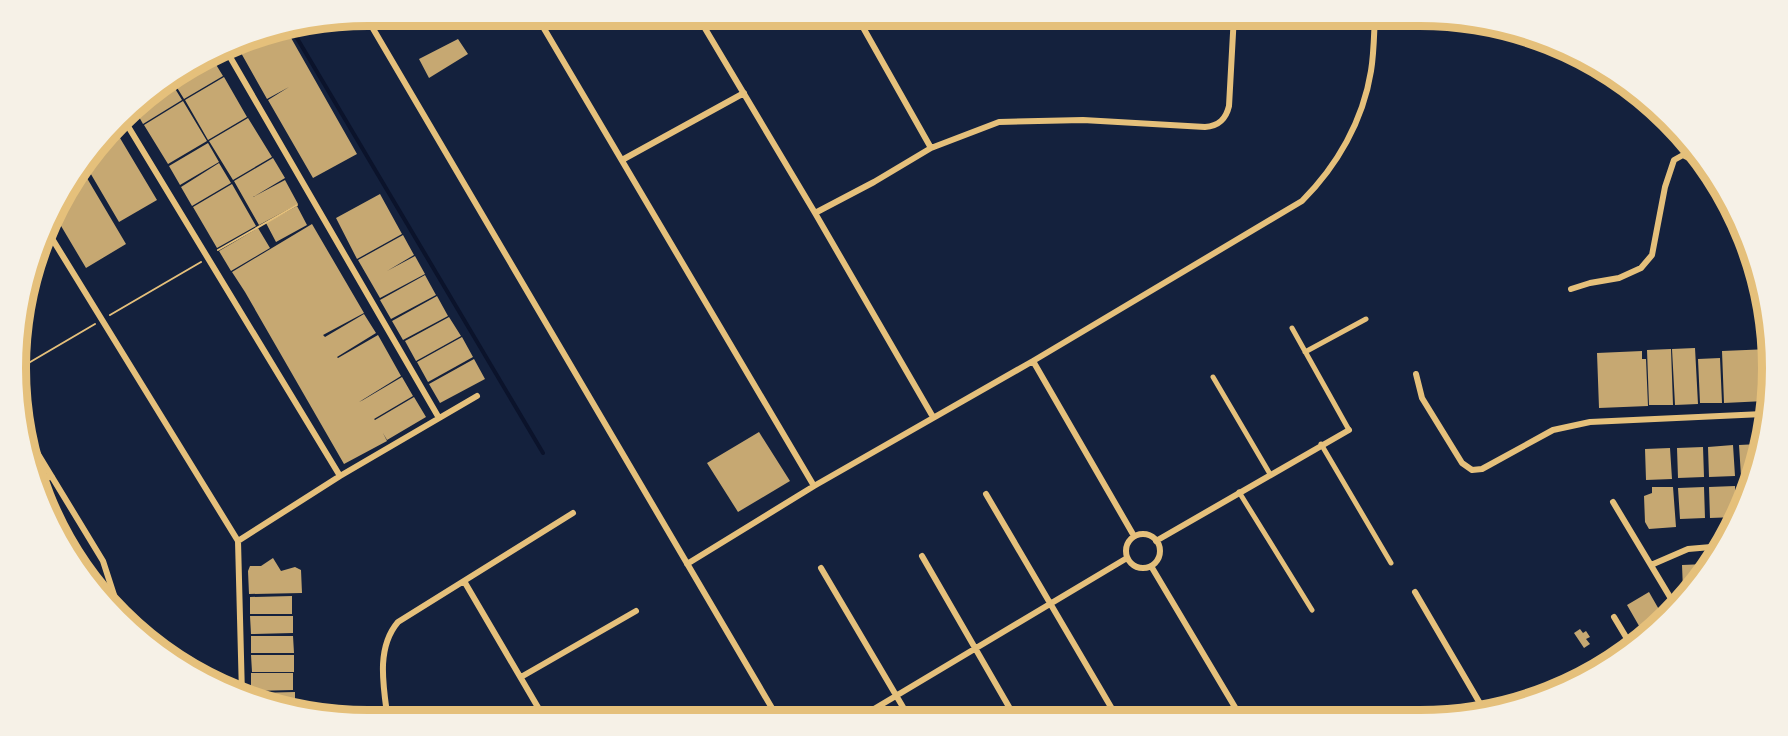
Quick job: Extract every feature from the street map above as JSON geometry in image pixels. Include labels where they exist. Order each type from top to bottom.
[{"type":"street","points":[[371,25],[773,711]]},
{"type":"street","points":[[542,25],[814,486]]},
{"type":"street","points":[[703,25],[933,417]]},
{"type":"street","points":[[868,25],[864,27],[931,148]]},
{"type":"street","points":[[815,213],[931,148],[999,122],[1083,120],[1212,127],[1224,119],[1229,106],[1233,25]]},
{"type":"street","points":[[687,564],[814,486],[1033,361],[1302,201],[1322,182],[1340,155],[1358,117],[1371,72],[1375,25]]},
{"type":"street","points":[[229,56],[439,418]]},
{"type":"street","points":[[622,160],[744,93]]},
{"type":"street","points":[[127,125],[340,476]]},
{"type":"street","points":[[1570,289],[1619,278],[1641,268],[1652,255],[1665,187],[1674,160],[1683,155],[1693,160]]},
{"type":"street","points":[[52,238],[238,541],[242,686]]},
{"type":"street","points":[[1305,352],[1366,319]]},
{"type":"street","points":[[1156,541],[1321,444],[1349,430],[1292,328]]},
{"type":"street","points":[[1033,361],[1134,536]]},
{"type":"street","points":[[1416,374],[1422,398],[1462,463],[1472,470],[1482,469],[1553,430],[1590,422],[1760,414]]},
{"type":"street","points":[[1213,377],[1270,474]]},
{"type":"street","points":[[238,541],[340,476],[477,396]]},
{"type":"street","points":[[1321,444],[1390,563]]},
{"type":"street","points":[[35,450],[104,561],[114,598]]},
{"type":"street","points":[[44,478],[52,477]]},
{"type":"street","points":[[1239,492],[1312,610]]},
{"type":"street","points":[[986,494],[1113,711]]},
{"type":"street","points":[[1613,502],[1672,600]]},
{"type":"street","points":[[387,711],[382,673],[383,662],[391,632],[398,622],[573,513]]},
{"type":"street","points":[[1148,535],[1156,541],[1160,552],[1159,557],[1151,566],[1146,568],[1135,566],[1127,558],[1126,546],[1134,536],[1148,535]]},
{"type":"street","points":[[1651,565],[1688,549],[1712,547]]},
{"type":"street","points":[[922,556],[1011,711]]},
{"type":"street","points":[[871,711],[1127,558]]},
{"type":"street","points":[[1151,566],[1238,711]]},
{"type":"street","points":[[821,568],[905,711]]},
{"type":"street","points":[[464,581],[541,711]]},
{"type":"street","points":[[1415,592],[1481,705]]},
{"type":"street","points":[[521,677],[636,611]]},
{"type":"street","points":[[1614,617],[1628,641]]},
{"type":"path","points":[[218,250],[297,206]]},
{"type":"path","points":[[26,364],[208,258]]},
{"type":"building","points":[[289,35],[357,154],[313,178],[268,100],[289,87],[267,99],[240,51]]},
{"type":"building","points":[[458,39],[468,54],[429,78],[419,59]]},
{"type":"building","points":[[215,62],[223,76],[184,99],[175,85]]},
{"type":"building","points":[[224,77],[247,117],[208,140],[185,100]]},
{"type":"building","points":[[173,86],[182,100],[143,124],[138,114]]},
{"type":"building","points":[[183,101],[207,141],[168,164],[144,125]]},
{"type":"building","points":[[248,118],[272,157],[233,180],[209,141]]},
{"type":"building","points":[[118,134],[157,200],[119,222],[88,170]]},
{"type":"building","points":[[208,143],[219,162],[180,185],[169,166]]},
{"type":"building","points":[[273,158],[285,178],[253,197],[285,180],[298,204],[259,225],[234,181]]},
{"type":"building","points":[[219,163],[231,183],[192,206],[181,187]]},
{"type":"building","points":[[85,175],[126,244],[86,268],[59,222]]},
{"type":"building","points":[[232,184],[256,226],[217,248],[193,207]]},
{"type":"building","points":[[380,194],[402,234],[357,259],[336,218]]},
{"type":"building","points":[[297,206],[307,225],[276,242],[266,223]]},
{"type":"building","points":[[312,224],[364,313],[323,335],[325,337],[364,314],[376,333],[337,357],[378,335],[401,376],[359,402],[402,377],[413,396],[374,419],[414,397],[426,417],[387,440],[383,433],[387,441],[344,464],[232,272]]},
{"type":"building","points":[[258,228],[270,248],[231,271],[219,251]]},
{"type":"building","points":[[403,235],[414,255],[387,271],[415,256],[425,274],[380,298],[358,260]]},
{"type":"building","points":[[425,275],[436,295],[391,319],[380,300]]},
{"type":"building","points":[[437,296],[448,316],[403,340],[392,321]]},
{"type":"building","points":[[449,317],[461,336],[416,361],[405,341]]},
{"type":"building","points":[[462,337],[473,357],[428,382],[417,362]]},
{"type":"building","points":[[1695,348],[1698,404],[1675,405],[1672,349]]},
{"type":"building","points":[[1671,349],[1673,405],[1649,405],[1647,350]]},
{"type":"building","points":[[1762,349],[1761,401],[1724,403],[1722,351]]},
{"type":"building","points":[[1642,351],[1642,359],[1646,359],[1648,406],[1599,408],[1597,353]]},
{"type":"building","points":[[1720,358],[1722,403],[1700,403],[1698,359]]},
{"type":"building","points":[[474,359],[485,379],[440,403],[429,384]]},
{"type":"building","points":[[759,432],[790,481],[738,512],[707,463]]},
{"type":"building","points":[[1754,444],[1745,476],[1741,476],[1739,445]]},
{"type":"building","points":[[1733,445],[1735,476],[1709,477],[1708,447]]},
{"type":"building","points":[[1703,447],[1704,477],[1678,478],[1677,448]]},
{"type":"building","points":[[1670,448],[1672,479],[1646,480],[1645,449]]},
{"type":"building","points":[[1735,486],[1735,500],[1728,517],[1710,518],[1709,487]]},
{"type":"building","points":[[1652,487],[1673,487],[1676,527],[1649,529],[1645,522],[1644,496],[1652,493]]},
{"type":"building","points":[[1704,487],[1705,518],[1680,519],[1678,488]]},
{"type":"building","points":[[273,558],[281,571],[295,567],[301,570],[302,593],[249,594],[248,571],[250,566],[261,566]]},
{"type":"building","points":[[1701,564],[1683,588],[1682,565]]},
{"type":"building","points":[[1649,592],[1660,612],[1641,630],[1627,605]]},
{"type":"building","points":[[292,596],[292,614],[250,614],[250,597]]},
{"type":"building","points":[[250,616],[293,616],[293,633],[251,634]]},
{"type":"building","points":[[1580,629],[1583,633],[1586,631],[1590,637],[1586,639],[1590,644],[1584,648],[1574,633]]},
{"type":"building","points":[[251,636],[293,636],[294,653],[251,653]]},
{"type":"building","points":[[1611,649],[1612,651],[1595,662],[1593,659]]},
{"type":"building","points":[[251,655],[294,655],[294,672],[252,672]]},
{"type":"building","points":[[251,673],[293,673],[293,690],[251,689]]},
{"type":"building","points":[[295,692],[295,703],[279,699],[260,693]]},
{"type":"waterway","points":[[294,34],[543,453]]}]
